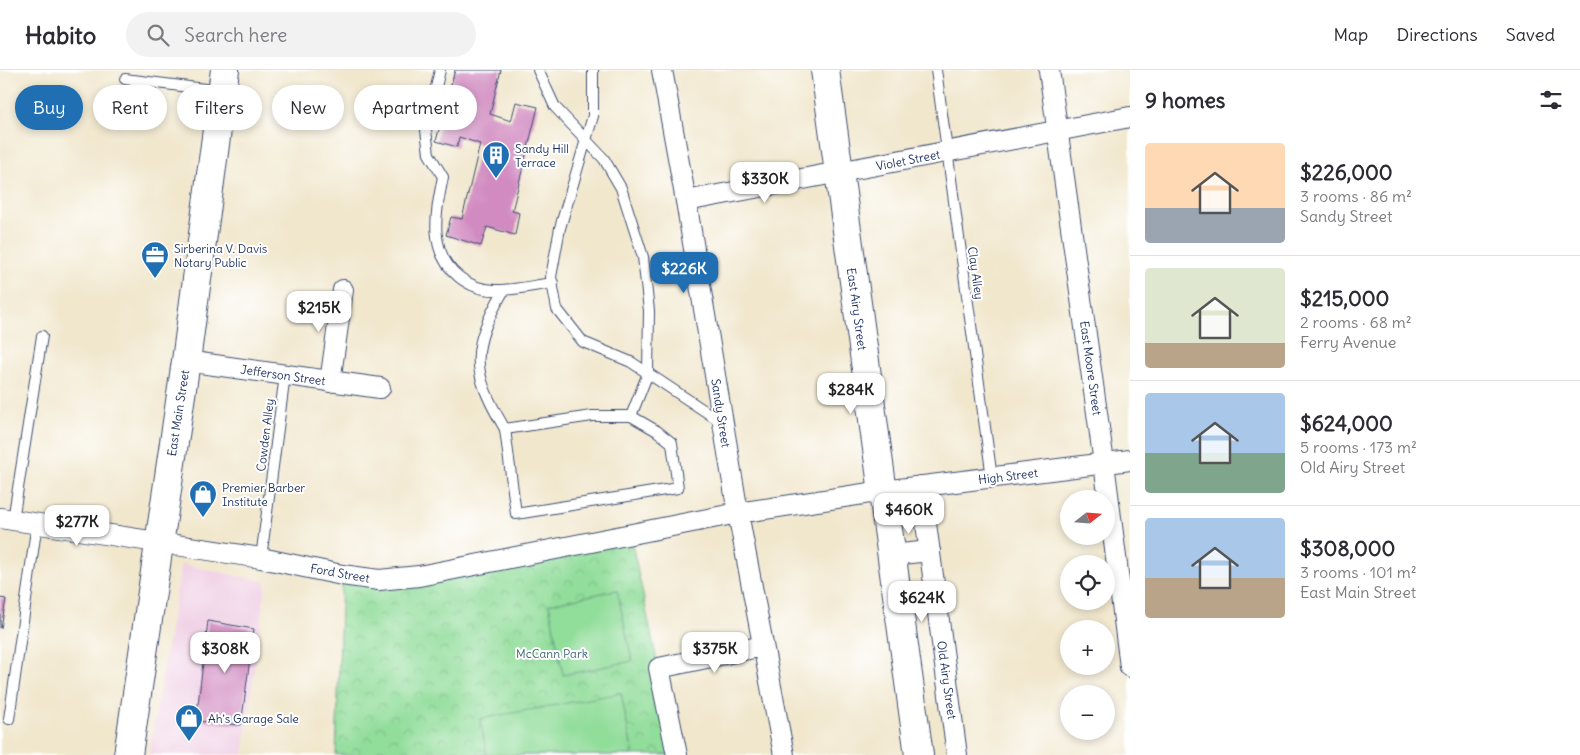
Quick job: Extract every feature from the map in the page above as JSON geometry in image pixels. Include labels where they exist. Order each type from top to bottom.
[{"type":"main road","name":"East Airy Street","points":[[825,70],[919,755]]},
{"type":"main road","name":"East Main Street","points":[[128,755],[186,361],[223,80]]},
{"type":"street","name":"Sandy Street","points":[[662,70],[686,201],[738,513],[784,755]]},
{"type":"street","name":"East Moore Street","points":[[1049,70],[1104,463],[1130,667]]},
{"type":"street","name":"Violet Street","points":[[686,201],[1130,117]]},
{"type":"street","points":[[330,382],[343,290]]},
{"type":"street","name":"Jefferson Street","points":[[186,361],[380,388]]},
{"type":"street","name":"High Street","points":[[738,513],[883,491],[1130,460]]},
{"type":"street","name":"Old Airy Street","points":[[922,486],[958,755]]},
{"type":"street","name":"Ford Street","points":[[6,519],[261,558],[342,575],[379,580],[419,576],[738,513]]},
{"type":"street","points":[[891,555],[930,551]]},
{"type":"street","points":[[676,755],[659,668],[763,646]]},
{"type":"lane","points":[[440,70],[426,130],[429,154],[444,176],[438,204],[436,229],[438,248],[448,268],[465,282],[483,289],[496,291],[553,283]]},
{"type":"lane","points":[[538,70],[555,107],[604,159],[621,188],[643,257],[649,311],[648,373],[631,416]]},
{"type":"lane","points":[[593,70],[593,116],[560,228],[551,277],[557,310],[583,342],[631,362],[723,423]]},
{"type":"lane","name":"Clay Alley","points":[[936,70],[992,478]]},
{"type":"lane","points":[[125,79],[223,80]]},
{"type":"lane","points":[[504,290],[483,330],[479,347],[478,366],[483,388],[505,429],[516,514],[678,488],[672,443],[631,416],[592,416],[505,429]]},
{"type":"lane","points":[[6,519],[42,336]]},
{"type":"lane","name":"Cowden Alley","points":[[261,558],[286,375]]},
{"type":"lane","points":[[9,719],[37,523]]},
{"type":"shaded area","points":[[181,564],[266,582],[243,755],[149,755]]},
{"type":"green space","name":"McCann Park","points":[[630,534],[677,755],[336,755],[342,575],[379,580]]},
{"type":"green space","points":[[617,590],[632,661],[563,675],[549,604]]},
{"type":"green space","points":[[621,693],[633,755],[487,755],[480,719]]},
{"type":"building","name":"Sandy Hill Terrace","points":[[455,70],[501,70],[490,114],[511,121],[516,102],[538,107],[512,211],[519,213],[515,235],[487,227],[481,246],[446,235],[451,217],[462,219],[480,144],[459,137],[457,147],[436,141],[439,130],[477,130],[477,85],[451,85]]},
{"type":"building","points":[[0,598],[6,599],[1,628],[0,628]]},
{"type":"building","points":[[208,621],[254,629],[241,725],[196,721]]},
{"type":"place","name":"Sandy Hill Terrace","points":[[496,179]]},
{"type":"place","name":"Sirberina V. Davis Notary Public","points":[[155,279]]},
{"type":"place","name":"Premier Barber Institute","points":[[203,518]]},
{"type":"place","name":"Ah's Garage Sale","points":[[189,742]]}]
